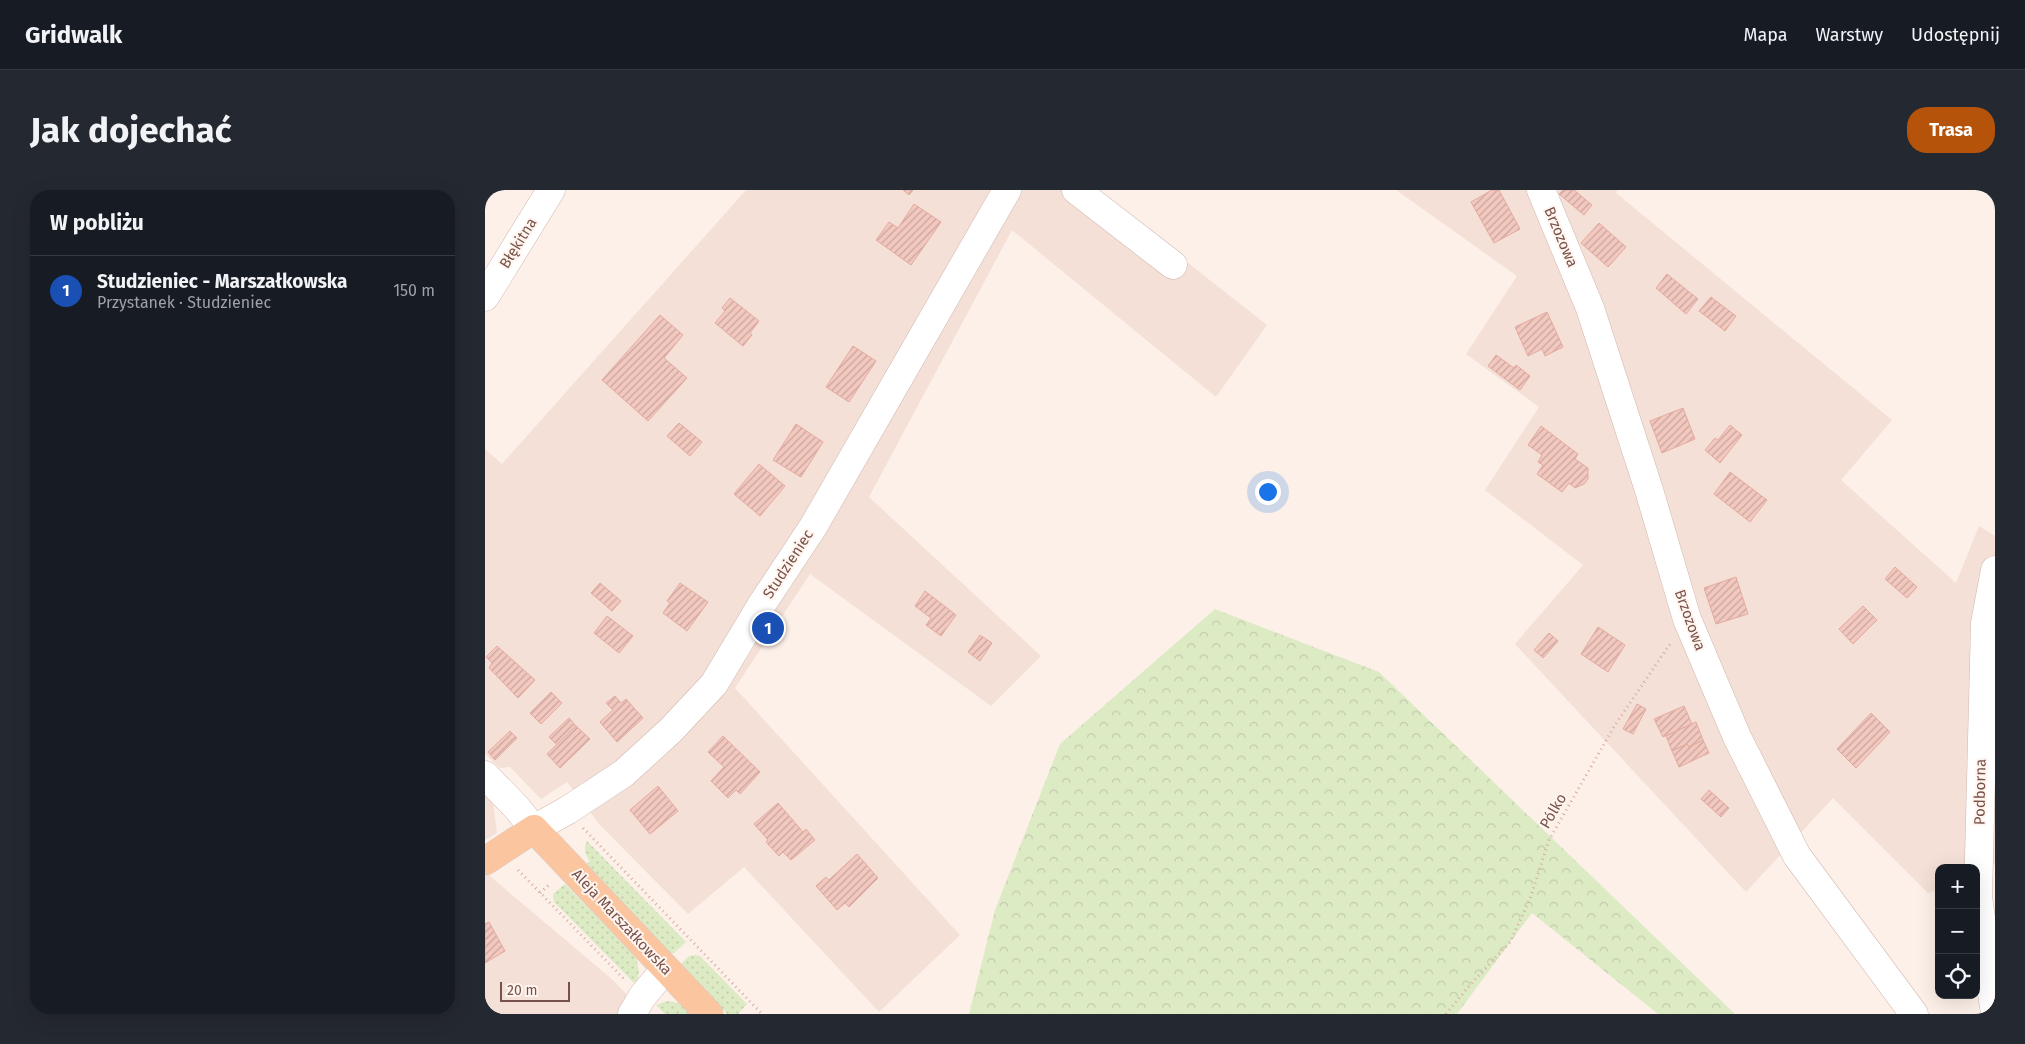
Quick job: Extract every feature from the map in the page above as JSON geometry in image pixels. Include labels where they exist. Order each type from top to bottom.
[{"type":"main road","name":"Studzieniec","points":[[493,856],[534,830]]},
{"type":"main road","name":"Aleja Marszałkowska","points":[[534,830],[709,1014]]},
{"type":"street","name":"Błękitna","points":[[485,297],[551,190]]},
{"type":"street","name":"Studzieniec","points":[[534,830],[569,810],[624,773],[671,730],[714,684],[762,604],[813,527],[1007,190]]},
{"type":"street","points":[[1076,190],[1173,264]]},
{"type":"street","name":"Brzozowa","points":[[1541,190],[1590,308],[1649,490],[1687,619],[1737,737],[1797,856],[1914,1014]]},
{"type":"street","name":"Podborna","points":[[1995,570],[1985,623],[1977,898],[1995,1014]]},
{"type":"street","points":[[485,775],[517,808],[534,830]]},
{"type":"street","points":[[637,1006],[665,968]]},
{"type":"path","name":"Pólko","points":[[1446,1014],[1469,986],[1511,942],[1530,899],[1549,840],[1615,725],[1687,619]]},
{"type":"path","points":[[569,810],[593,841],[762,1014]]},
{"type":"path","points":[[493,856],[637,1006]]},
{"type":"shaded area","points":[[746,190],[1095,190],[1267,325],[1216,397],[1012,230],[869,497],[1041,656],[991,706],[810,574],[735,688],[960,935],[879,1012],[744,867],[688,914],[600,825],[567,782],[541,799],[510,767],[500,768],[485,754],[485,449],[502,464]]},
{"type":"shaded area","points":[[1396,190],[1617,190],[1616,193],[1892,420],[1841,480],[1956,583],[1979,526],[1995,536],[1995,864],[1980,870],[1980,864],[1935,864],[1935,890],[1928,893],[1833,798],[1746,892],[1515,644],[1583,565],[1485,490],[1539,407],[1466,354],[1517,276]]},
{"type":"shaded area","points":[[485,795],[493,803],[497,833],[485,840]]},
{"type":"shaded area","points":[[485,872],[613,980],[645,1014],[485,1014]]},
{"type":"green space","points":[[1215,609],[1379,672],[1735,1014],[1658,1014],[1532,913],[1457,1014],[969,1014],[995,910],[1060,744]]},
{"type":"green space","points":[[587,841],[686,942],[674,953],[669,954],[584,866],[590,861],[585,851]]},
{"type":"green space","points":[[565,884],[636,956],[639,972],[637,983],[633,982],[554,902],[553,894]]},
{"type":"green space","points":[[689,956],[700,956],[747,1004],[738,1014],[727,1014],[681,964]]},
{"type":"green space","points":[[667,1001],[682,1005],[694,1014],[665,1014],[656,1005]]},
{"type":"building","points":[[903,190],[913,190],[909,195]]},
{"type":"building","points":[[1492,190],[1499,190],[1520,229],[1494,243],[1471,202]]},
{"type":"building","points":[[1563,190],[1574,190],[1592,205],[1584,215],[1559,194]]},
{"type":"building","points":[[914,204],[941,222],[911,265],[876,240],[889,222],[898,228]]},
{"type":"building","points":[[1599,223],[1626,247],[1608,267],[1581,243]]},
{"type":"building","points":[[1667,274],[1698,299],[1686,314],[1656,288]]},
{"type":"building","points":[[1711,297],[1736,316],[1725,331],[1699,311]]},
{"type":"building","points":[[730,298],[759,321],[750,333],[752,335],[743,346],[715,323],[725,311],[722,308]]},
{"type":"building","points":[[1547,312],[1563,347],[1545,356],[1542,349],[1528,356],[1515,327]]},
{"type":"building","points":[[660,315],[683,335],[664,358],[687,378],[648,421],[602,380]]},
{"type":"building","points":[[853,346],[876,361],[849,402],[826,387]]},
{"type":"building","points":[[1496,355],[1514,368],[1516,365],[1530,376],[1520,390],[1488,366]]},
{"type":"building","points":[[1683,408],[1695,439],[1662,453],[1650,421]]},
{"type":"building","points":[[679,423],[702,442],[690,456],[667,436]]},
{"type":"building","points":[[796,424],[823,442],[801,477],[773,460]]},
{"type":"building","points":[[1730,425],[1742,435],[1720,463],[1705,450],[1715,438],[1718,440]]},
{"type":"building","points":[[1541,426],[1578,454],[1575,459],[1588,468],[1588,479],[1584,484],[1575,488],[1569,483],[1562,492],[1537,474],[1543,465],[1538,462],[1542,455],[1528,445]]},
{"type":"building","points":[[759,464],[785,486],[760,516],[734,494]]},
{"type":"building","points":[[1730,472],[1767,500],[1750,522],[1714,494]]},
{"type":"building","points":[[1895,567],[1917,587],[1907,598],[1885,579]]},
{"type":"building","points":[[1736,577],[1748,614],[1716,624],[1704,588]]},
{"type":"building","points":[[600,583],[621,601],[612,611],[591,593]]},
{"type":"building","points":[[680,583],[708,602],[687,631],[663,613],[670,603],[667,601]]},
{"type":"building","points":[[925,591],[956,615],[941,636],[926,625],[931,618],[915,606]]},
{"type":"building","points":[[1863,606],[1877,620],[1853,644],[1839,629]]},
{"type":"building","points":[[607,616],[633,636],[619,653],[594,633]]},
{"type":"building","points":[[1598,627],[1625,645],[1608,672],[1581,654]]},
{"type":"building","points":[[1549,633],[1558,641],[1543,658],[1534,650]]},
{"type":"building","points":[[980,635],[992,643],[980,661],[968,652]]},
{"type":"building","points":[[497,646],[535,680],[518,698],[489,668],[492,663],[486,657]]},
{"type":"building","points":[[551,692],[562,703],[541,724],[530,713]]},
{"type":"building","points":[[615,696],[621,703],[626,699],[643,718],[617,742],[600,722],[613,710],[606,703]]},
{"type":"building","points":[[1637,704],[1646,709],[1633,734],[1623,729]]},
{"type":"building","points":[[1684,706],[1692,724],[1663,737],[1654,719]]},
{"type":"building","points":[[1871,713],[1890,732],[1856,768],[1837,749]]},
{"type":"building","points":[[569,718],[576,726],[557,745],[549,737]]},
{"type":"building","points":[[1696,722],[1703,740],[1689,747],[1687,744],[1672,751],[1666,736]]},
{"type":"building","points":[[576,726],[590,739],[560,768],[547,754]]},
{"type":"building","points":[[510,731],[517,738],[495,760],[488,752]]},
{"type":"building","points":[[723,736],[760,772],[740,794],[736,790],[728,798],[711,781],[724,767],[708,752]]},
{"type":"building","points":[[1703,740],[1709,753],[1679,767],[1672,751],[1687,744],[1689,747]]},
{"type":"building","points":[[658,786],[678,811],[650,834],[630,810]]},
{"type":"building","points":[[1709,790],[1729,808],[1721,817],[1701,799]]},
{"type":"building","points":[[778,803],[803,832],[806,829],[815,840],[791,860],[783,852],[779,856],[766,842],[768,840],[754,824]]},
{"type":"building","points":[[857,854],[878,878],[849,907],[845,903],[837,910],[816,886],[826,877],[829,880]]},
{"type":"building","points":[[489,922],[505,951],[485,963],[485,924]]},
{"type":"place","name":"Studzieniec - Marszałkowska","points":[[768,628]]}]
